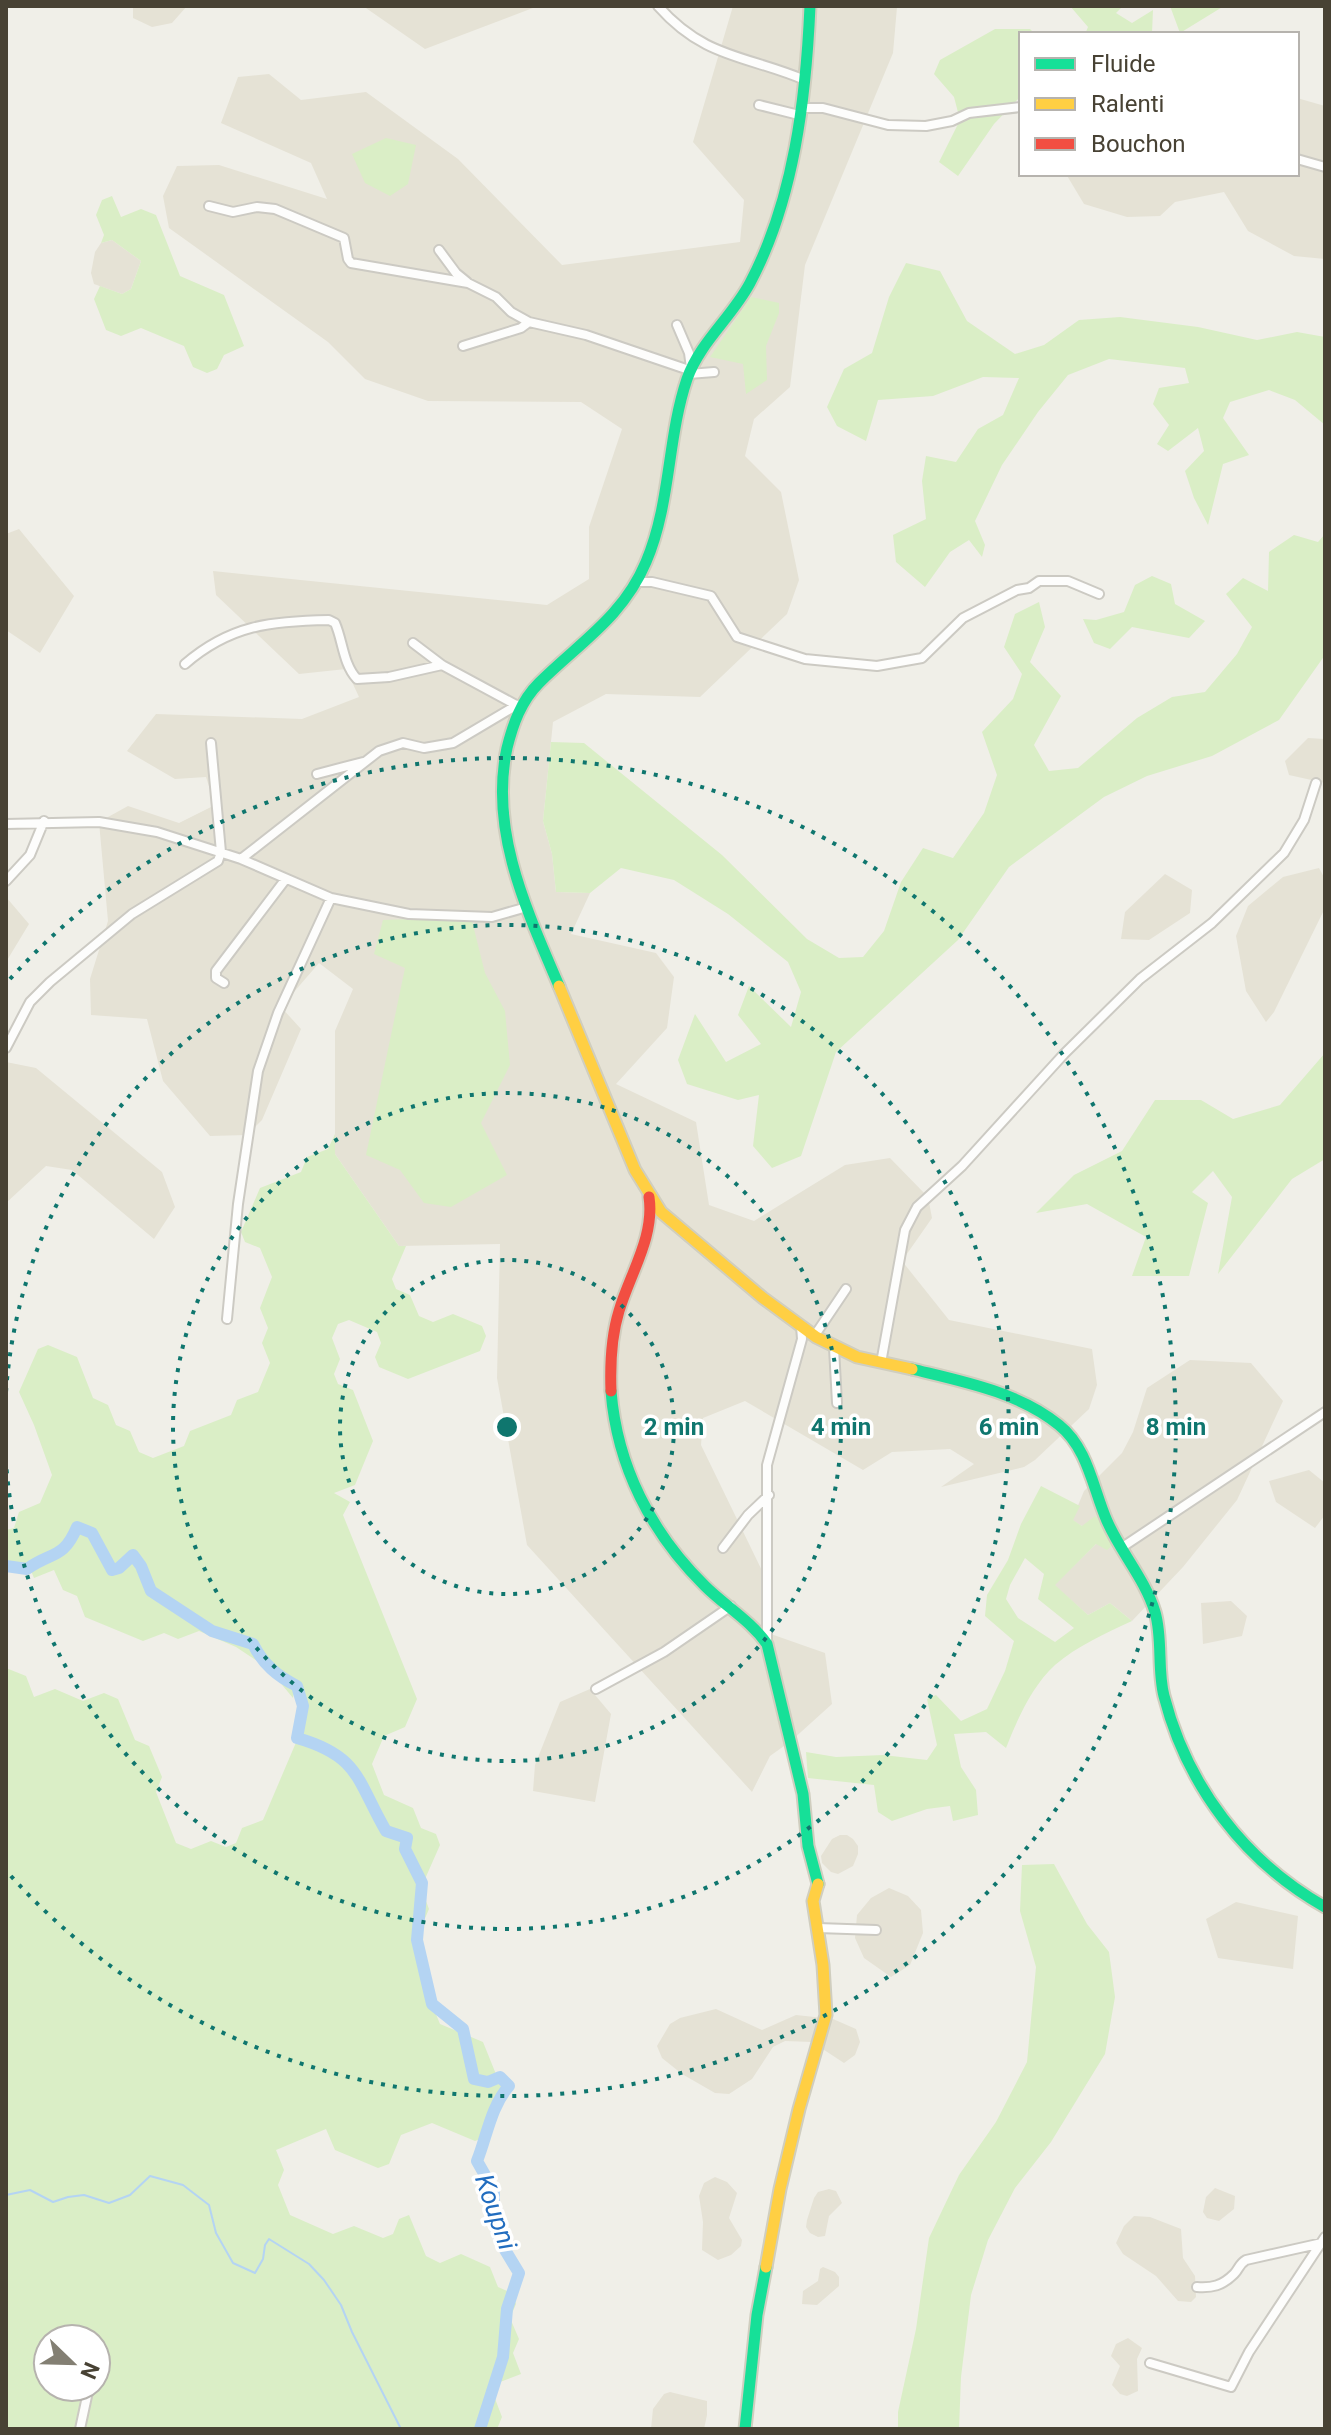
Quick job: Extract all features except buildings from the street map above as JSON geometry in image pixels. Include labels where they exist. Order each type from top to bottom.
[{"type":"street","points":[[658,6],[688,34],[711,48],[805,80]]},
{"type":"street","points":[[317,774],[363,761],[394,744],[424,748],[453,743],[519,707],[540,681],[591,637],[636,582],[656,530],[680,403],[690,372],[738,305],[754,275],[783,190],[805,80],[810,6]]},
{"type":"street","points":[[759,105],[800,112],[823,108],[888,125],[926,126],[952,121],[969,113],[1019,107]]},
{"type":"street","points":[[1299,160],[1325,167]]},
{"type":"street","points":[[209,206],[233,212],[257,207],[275,209],[344,238],[351,263],[468,283]]},
{"type":"street","points":[[439,250],[456,273],[468,283],[496,297],[511,312],[529,322],[586,335],[690,372],[714,372]]},
{"type":"street","points":[[463,346],[521,328],[529,322]]},
{"type":"street","points":[[677,325],[689,353],[690,372]]},
{"type":"street","points":[[636,582],[652,582],[711,596],[737,637],[805,659],[860,665],[896,664],[922,658],[963,618],[1039,581],[1068,581],[1099,594]]},
{"type":"street","points":[[185,664],[205,646],[223,636],[259,624],[329,620],[335,623],[346,660],[357,679],[389,677],[442,665]]},
{"type":"street","points":[[413,643],[442,665],[519,707]]},
{"type":"street","points":[[519,707],[504,767],[502,810],[510,853],[527,907],[588,1059],[651,1202],[642,1251],[621,1302],[613,1340],[612,1390],[622,1455],[641,1501],[656,1524],[701,1582],[755,1628],[767,1644]]},
{"type":"street","points":[[6,1048],[21,1015],[39,992],[132,914],[218,861],[221,852],[211,743]]},
{"type":"street","points":[[241,859],[348,777],[363,761]]},
{"type":"street","points":[[881,1363],[902,1245],[917,1207],[962,1166],[1147,972],[1212,923],[1284,853],[1304,820],[1316,783]]},
{"type":"street","points":[[6,881],[30,855],[44,821]]},
{"type":"street","points":[[6,824],[90,821],[157,832],[241,859],[331,898],[409,914],[492,917],[527,907]]},
{"type":"street","points":[[224,983],[216,978],[216,971],[285,880]]},
{"type":"street","points":[[227,1319],[238,1204],[258,1071],[278,1013],[331,898]]},
{"type":"street","points":[[647,1193],[676,1227],[750,1288],[834,1348],[853,1356],[994,1392],[1061,1426],[1080,1452],[1106,1517],[1149,1596],[1155,1613],[1164,1698],[1199,1781],[1233,1830],[1258,1858],[1296,1892],[1325,1907]]},
{"type":"street","points":[[815,1335],[846,1289]]},
{"type":"street","points":[[745,2429],[757,2315],[780,2189],[826,2015],[813,1901],[818,1886],[808,1846],[803,1794],[767,1644],[767,1465],[802,1339],[800,1325]]},
{"type":"street","points":[[834,1348],[837,1403]]},
{"type":"street","points":[[1121,1548],[1325,1412]]},
{"type":"street","points":[[723,1548],[762,1499],[769,1495]]},
{"type":"street","points":[[596,1689],[664,1652],[731,1606]]},
{"type":"street","points":[[818,1928],[876,1930]]},
{"type":"street","points":[[1197,2287],[1218,2286],[1246,2260],[1324,2240]]},
{"type":"street","points":[[1150,2363],[1231,2387],[1249,2352],[1324,2240]]},
{"type":"street","points":[[80,2429],[86,2403]]},
{"type":"shaded area","points":[[133,6],[187,6],[172,23],[152,27],[133,18]]},
{"type":"shaded area","points":[[363,6],[538,6],[425,49]]},
{"type":"shaded area","points":[[733,6],[897,7],[893,53],[805,265],[790,387],[754,419],[745,456],[781,492],[799,580],[787,614],[700,697],[606,694],[553,722],[543,821],[552,854],[556,892],[590,893],[571,934],[656,953],[674,977],[667,1028],[616,1084],[696,1122],[709,1205],[754,1221],[845,1165],[890,1158],[928,1197],[932,1218],[902,1261],[949,1320],[1092,1349],[1097,1385],[1089,1409],[1035,1460],[1024,1467],[941,1487],[974,1464],[950,1449],[892,1452],[863,1470],[745,1401],[703,1418],[701,1445],[768,1583],[768,1633],[825,1653],[832,1704],[770,1756],[752,1792],[527,1545],[497,1378],[500,1244],[399,1246],[335,1154],[335,1031],[353,989],[319,963],[281,1007],[301,1029],[262,1120],[247,1135],[210,1136],[163,1081],[147,1019],[91,1015],[90,979],[108,921],[99,822],[128,806],[179,823],[215,805],[206,777],[175,779],[127,751],[156,714],[302,719],[359,697],[346,669],[299,674],[216,595],[213,571],[547,605],[589,579],[589,527],[622,429],[581,402],[428,401],[365,379],[328,342],[169,228],[163,196],[177,166],[219,165],[327,199],[311,163],[221,123],[238,77],[269,74],[301,100],[366,92],[458,159],[562,265],[740,242],[744,200],[693,142]]},
{"type":"shaded area","points":[[1299,99],[1325,106],[1325,259],[1294,256],[1248,231],[1224,192],[1175,202],[1160,216],[1127,217],[1084,204],[1067,176],[1299,176]]},
{"type":"shaded area","points":[[112,240],[141,261],[131,289],[122,294],[94,284],[91,273],[95,252],[101,243]]},
{"type":"shaded area","points":[[19,529],[74,596],[40,653],[6,630],[6,534]]},
{"type":"shaded area","points":[[1308,738],[1325,739],[1325,783],[1289,775],[1285,761]]},
{"type":"shaded area","points":[[1319,868],[1325,879],[1325,908],[1274,1012],[1266,1022],[1246,991],[1236,936],[1248,906],[1283,877]]},
{"type":"shaded area","points":[[1165,874],[1192,890],[1190,913],[1149,940],[1121,939],[1125,912]]},
{"type":"shaded area","points":[[6,897],[29,924],[6,962]]},
{"type":"shaded area","points":[[6,1062],[36,1068],[162,1172],[175,1207],[154,1239],[72,1170],[46,1166],[6,1203]]},
{"type":"shaded area","points":[[1190,1360],[1251,1363],[1283,1401],[1237,1500],[1183,1567],[1132,1621],[1110,1603],[1088,1615],[1054,1585],[1096,1544],[1082,1526],[1072,1520],[1084,1491],[1122,1453],[1133,1432],[1147,1388]]},
{"type":"shaded area","points":[[1309,1470],[1325,1483],[1325,1515],[1315,1528],[1276,1502],[1269,1481]]},
{"type":"shaded area","points":[[1231,1601],[1247,1616],[1242,1636],[1203,1644],[1201,1603]]},
{"type":"shaded area","points":[[590,1689],[611,1714],[595,1802],[533,1791],[535,1765],[560,1702]]},
{"type":"shaded area","points":[[840,1835],[853,1839],[858,1846],[858,1854],[853,1866],[838,1874],[822,1863],[821,1856],[832,1839]]},
{"type":"shaded area","points":[[889,1888],[908,1896],[921,1910],[923,1933],[910,1965],[891,1977],[864,1958],[855,1938],[857,1915],[871,1898]]},
{"type":"shaded area","points":[[1236,1902],[1298,1916],[1293,1969],[1218,1958],[1206,1919]]},
{"type":"shaded area","points":[[716,2009],[762,2030],[796,2015],[833,2019],[856,2029],[860,2042],[855,2055],[844,2063],[812,2042],[785,2041],[773,2047],[752,2079],[729,2094],[715,2093],[662,2058],[657,2046],[670,2024],[680,2018]]},
{"type":"shaded area","points":[[715,2177],[727,2182],[737,2193],[729,2218],[742,2240],[741,2246],[731,2255],[718,2260],[702,2250],[703,2222],[699,2196],[704,2183]]},
{"type":"shaded area","points":[[1215,2188],[1235,2196],[1234,2209],[1219,2221],[1207,2218],[1203,2212],[1206,2197]]},
{"type":"shaded area","points":[[836,2191],[842,2203],[829,2216],[825,2236],[818,2237],[806,2227],[807,2220],[818,2192]]},
{"type":"shaded area","points":[[1134,2216],[1150,2217],[1181,2229],[1183,2258],[1195,2276],[1196,2297],[1191,2302],[1178,2301],[1156,2276],[1123,2254],[1116,2243],[1124,2226]]},
{"type":"shaded area","points":[[823,2267],[835,2272],[839,2277],[839,2286],[817,2305],[802,2304],[803,2291],[818,2281]]},
{"type":"shaded area","points":[[1128,2338],[1142,2348],[1137,2359],[1138,2391],[1127,2396],[1120,2394],[1112,2385],[1120,2366],[1111,2356],[1116,2344]]},
{"type":"shaded area","points":[[670,2392],[707,2401],[704,2429],[651,2429],[653,2409],[664,2394]]},
{"type":"green space","points":[[1070,6],[1123,6],[1116,13],[1132,23],[1153,10],[1152,32],[1086,32],[1088,27]]},
{"type":"green space","points":[[1170,6],[1224,6],[1182,32]]},
{"type":"green space","points":[[995,29],[1030,29],[1033,32],[1019,32],[1019,98],[994,124],[958,176],[939,162],[960,120],[954,97],[934,74],[940,60]]},
{"type":"green space","points":[[386,138],[416,145],[408,184],[390,196],[365,183],[352,154]]},
{"type":"green space","points":[[112,196],[121,217],[141,209],[156,215],[180,276],[224,295],[244,346],[224,355],[217,369],[207,373],[193,367],[184,346],[141,328],[121,336],[106,330],[94,299],[100,286],[122,294],[131,289],[141,261],[112,240],[101,243],[104,235],[96,215],[102,200]]},
{"type":"green space","points":[[906,263],[940,271],[967,321],[1015,354],[1044,345],[1079,320],[1120,317],[1198,327],[1257,340],[1297,332],[1325,337],[1325,425],[1295,400],[1269,390],[1230,402],[1223,418],[1249,455],[1223,464],[1208,525],[1185,471],[1204,451],[1198,428],[1168,451],[1157,444],[1169,425],[1153,404],[1159,388],[1189,383],[1185,368],[1109,359],[1068,375],[1002,465],[975,521],[985,545],[982,557],[969,540],[950,552],[925,587],[896,562],[893,535],[926,519],[922,481],[926,456],[956,462],[978,429],[1003,415],[1019,378],[983,377],[933,396],[878,400],[866,441],[837,426],[827,407],[844,369],[872,353],[889,297]]},
{"type":"green space","points":[[751,297],[779,303],[779,313],[766,346],[767,380],[746,394],[743,364],[710,357]]},
{"type":"green space","points":[[1325,534],[1325,655],[1279,720],[1212,756],[1147,776],[1104,797],[1009,867],[958,940],[836,1052],[801,1156],[772,1168],[753,1146],[759,1095],[738,1100],[687,1084],[678,1060],[695,1014],[726,1062],[761,1044],[738,1015],[749,986],[791,1027],[801,992],[788,962],[728,914],[674,880],[621,868],[590,893],[556,892],[552,854],[543,821],[551,742],[584,743],[722,855],[807,939],[839,958],[863,957],[884,931],[901,882],[923,848],[953,858],[984,813],[997,775],[982,732],[1013,699],[1022,674],[1004,647],[1015,614],[1039,602],[1045,627],[1030,662],[1061,696],[1034,745],[1049,771],[1078,768],[1137,718],[1172,697],[1205,692],[1237,654],[1252,627],[1226,594],[1243,578],[1268,591],[1269,552],[1294,535],[1318,542]]},
{"type":"green space","points":[[1152,576],[1171,584],[1175,604],[1205,621],[1189,638],[1132,627],[1110,649],[1094,643],[1083,619],[1096,620],[1124,612],[1135,585]]},
{"type":"green space","points":[[471,917],[485,973],[505,1011],[510,1065],[481,1123],[507,1175],[451,1207],[424,1203],[400,1170],[366,1155],[405,968],[374,954],[383,920]]},
{"type":"green space","points":[[1325,1053],[1325,1159],[1292,1179],[1218,1274],[1232,1197],[1213,1171],[1192,1192],[1208,1203],[1189,1276],[1132,1276],[1146,1237],[1087,1204],[1036,1213],[1074,1175],[1122,1151],[1155,1100],[1201,1100],[1233,1119],[1280,1105]]},
{"type":"green space","points":[[335,1134],[335,1154],[399,1246],[406,1246],[392,1279],[396,1289],[410,1295],[419,1316],[433,1322],[453,1314],[482,1326],[486,1336],[480,1351],[408,1379],[379,1367],[375,1357],[381,1343],[377,1332],[349,1320],[338,1324],[332,1338],[340,1359],[334,1374],[338,1384],[353,1390],[373,1441],[355,1485],[334,1493],[350,1502],[343,1515],[417,1699],[405,1727],[384,1736],[372,1764],[384,1795],[413,1808],[421,1828],[436,1834],[440,1845],[421,1888],[429,1909],[417,1937],[425,1958],[419,1973],[440,2024],[483,2042],[504,2094],[485,2137],[475,2141],[432,2123],[401,2135],[389,2164],[378,2168],[335,2150],[326,2129],[276,2150],[284,2170],[278,2185],[290,2215],[333,2234],[354,2226],[383,2238],[393,2234],[399,2219],[409,2215],[426,2256],[440,2263],[461,2254],[490,2267],[498,2287],[512,2293],[516,2304],[510,2318],[519,2339],[513,2353],[521,2374],[500,2382],[494,2396],[502,2417],[497,2429],[6,2429],[6,1668],[26,1676],[34,1697],[55,1689],[83,1701],[104,1693],[118,1699],[135,1740],[149,1746],[162,1777],[156,1792],[176,1843],[191,1849],[211,1841],[226,1847],[236,1843],[242,1828],[263,1820],[306,1719],[294,1691],[293,1698],[268,1668],[236,1647],[199,1631],[178,1639],[164,1633],[143,1641],[85,1617],[77,1596],[63,1590],[54,1570],[34,1578],[29,1566],[6,1567],[6,1530],[14,1528],[19,1512],[40,1503],[52,1475],[19,1392],[38,1349],[48,1345],[77,1357],[93,1398],[108,1405],[116,1425],[130,1431],[139,1452],[153,1458],[184,1446],[190,1431],[231,1415],[237,1400],[258,1392],[270,1363],[262,1343],[268,1328],[260,1308],[272,1277],[260,1248],[245,1242],[241,1232],[260,1188],[301,1172],[307,1157],[328,1149]]},
{"type":"green space","points":[[1041,1486],[1080,1506],[1073,1520],[1082,1526],[1095,1516],[1120,1539],[1107,1550],[1096,1544],[1055,1585],[1088,1615],[1110,1603],[1132,1621],[1082,1646],[1047,1673],[1032,1693],[1006,1748],[986,1732],[954,1734],[961,1767],[976,1790],[978,1815],[953,1821],[950,1806],[927,1809],[892,1821],[878,1812],[874,1785],[808,1778],[806,1752],[836,1757],[883,1755],[927,1760],[937,1745],[927,1699],[936,1695],[961,1721],[987,1709],[1005,1671],[1014,1641],[985,1616],[987,1595],[1008,1560],[1021,1524]],"holes":[[[1025,1558],[1044,1574],[1038,1599],[1074,1628],[1055,1642],[1018,1618],[1006,1599]]]},
{"type":"green space","points":[[1054,1864],[1087,1924],[1109,1952],[1115,1997],[1105,2054],[1051,2142],[1015,2188],[988,2240],[971,2295],[961,2377],[959,2429],[898,2429],[898,2412],[916,2329],[929,2238],[959,2175],[996,2122],[1027,2062],[1036,1967],[1020,1911],[1022,1865]]},
{"type":"waterway","name":"Koupni","points":[[6,1566],[27,1569],[56,1554],[67,1545],[77,1527],[92,1533],[112,1570],[119,1568],[133,1555],[151,1591],[212,1631],[253,1644],[271,1669],[297,1686],[303,1706],[297,1738],[318,1745],[345,1762],[362,1784],[386,1831],[407,1838],[405,1849],[422,1883],[417,1940],[432,2004],[463,2029],[474,2079],[488,2082],[500,2077],[509,2086],[494,2112],[477,2161],[494,2191],[494,2224],[502,2245],[519,2273],[507,2309],[503,2357],[480,2429]]},
{"type":"waterway","points":[[6,2195],[30,2190],[53,2202],[84,2195],[109,2203],[130,2195],[150,2176],[183,2185],[209,2205],[216,2233],[233,2263],[255,2273],[269,2239],[309,2264],[324,2280],[341,2305],[401,2429]]},
{"type":"traffic: fast","points":[[559,986],[524,900],[507,840],[503,810],[507,748],[518,713],[527,697],[613,614],[646,562],[660,517],[687,379],[700,353],[750,283],[777,218],[801,112],[810,6]]},
{"type":"traffic: fast","points":[[912,1369],[1008,1396],[1043,1414],[1069,1434],[1089,1470],[1113,1533],[1151,1600],[1160,1643],[1164,1696],[1188,1761],[1223,1818],[1245,1844],[1269,1868],[1325,1907]]},
{"type":"traffic: fast","points":[[611,1391],[629,1472],[653,1521],[686,1565],[767,1644],[803,1794],[808,1846],[818,1884]]},
{"type":"traffic: fast","points":[[745,2429],[757,2315],[766,2267]]},
{"type":"traffic: slow","points":[[559,986],[635,1170],[661,1212],[763,1298],[816,1337],[857,1357],[912,1369]]},
{"type":"traffic: slow","points":[[766,2267],[799,2109],[826,2015],[823,1965],[813,1901],[818,1884]]},
{"type":"traffic: jam","points":[[611,1391],[614,1331],[645,1240],[649,1197]]}]
